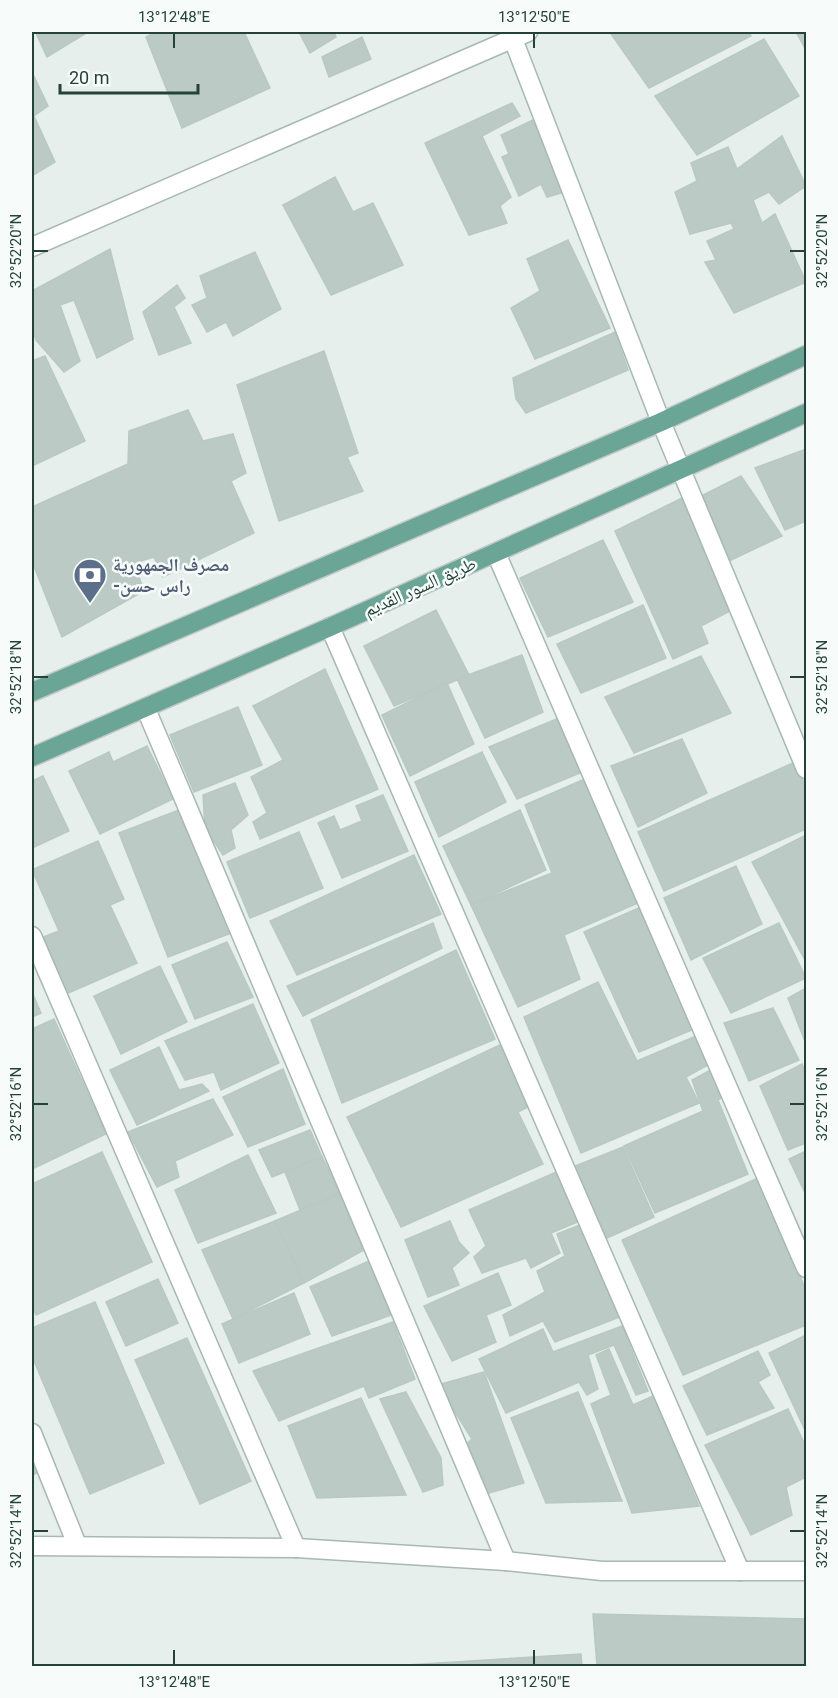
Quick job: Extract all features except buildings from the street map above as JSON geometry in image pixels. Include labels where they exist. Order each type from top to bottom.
[{"type":"main road","points":[[32,692],[661,422],[807,356]]},
{"type":"main road","name":"طريق السور القديم","points":[[32,757],[146,709],[807,413]]},
{"type":"street","points":[[32,247],[521,35],[661,422],[807,769]]},
{"type":"street","points":[[496,553],[807,1269]]},
{"type":"street","points":[[330,627],[740,1571]]},
{"type":"street","points":[[146,709],[506,1561]]},
{"type":"street","points":[[32,936],[296,1548]]},
{"type":"street","points":[[32,1433],[77,1545]]},
{"type":"street","points":[[32,1546],[296,1548],[506,1561],[602,1571],[807,1571]]},
{"type":"place","name":"مصرف الجمهورية -راس حسن","points":[[90,604]]}]
